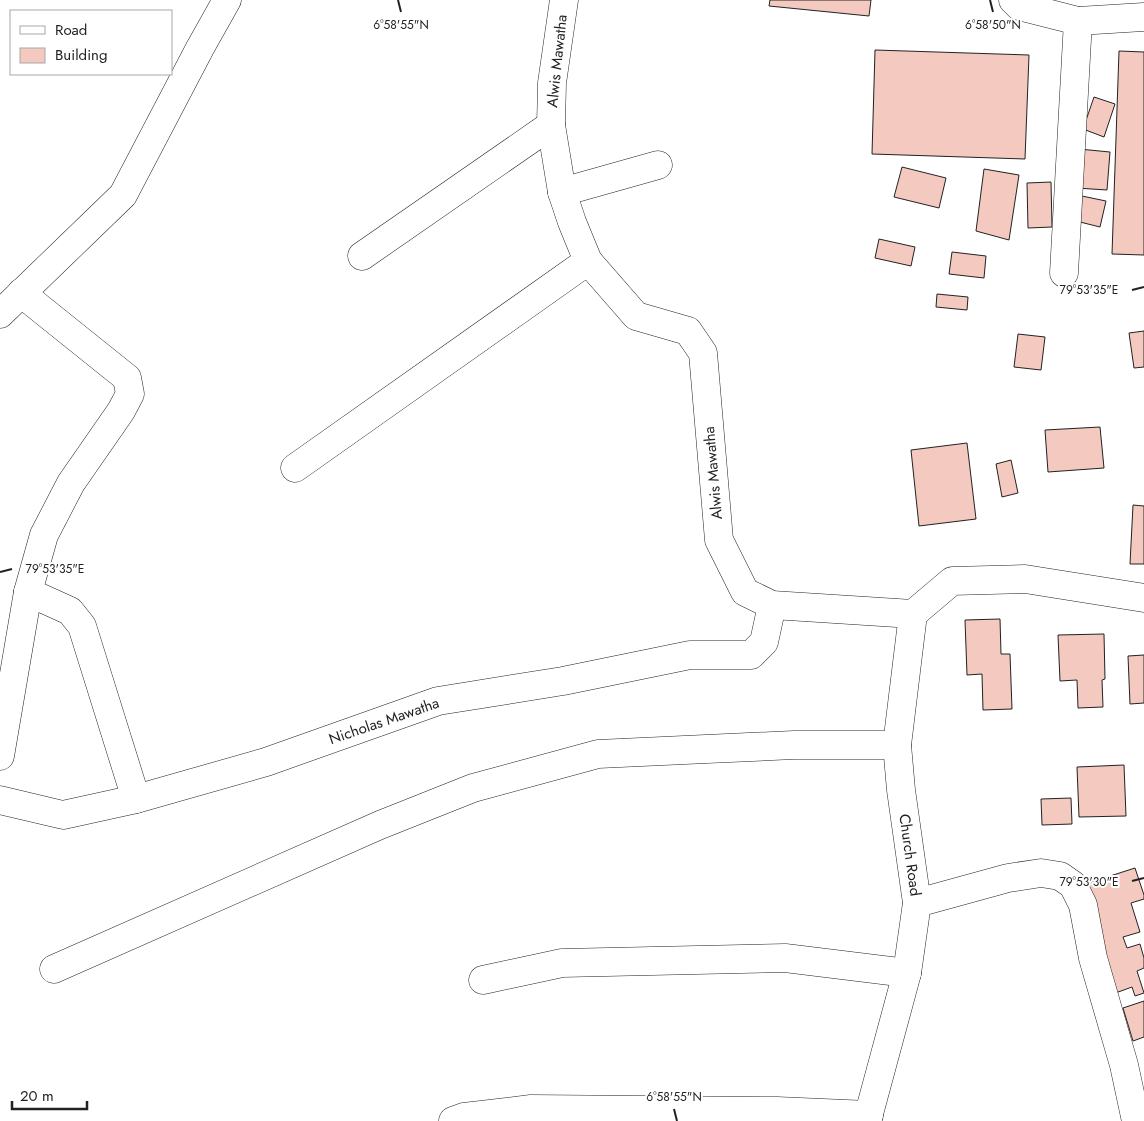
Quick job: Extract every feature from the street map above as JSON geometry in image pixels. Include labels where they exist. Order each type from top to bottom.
[{"type":"street","points":[[0,314],[123,195],[227,0]]},
{"type":"street","name":"Alwis Mawatha","points":[[564,0],[552,83],[552,125],[562,192],[588,261],[636,316],[688,331],[703,353],[719,540],[745,592],[772,605],[912,614]]},
{"type":"street","points":[[1013,0],[1019,6],[1078,21],[1144,17]]},
{"type":"street","points":[[1064,273],[1078,21]]},
{"type":"street","points":[[362,256],[552,125]]},
{"type":"street","points":[[562,192],[658,165]]},
{"type":"street","points":[[295,468],[588,261]]},
{"type":"street","points":[[0,756],[28,592],[44,535],[71,483],[121,411],[130,394],[127,378],[21,293]]},
{"type":"street","points":[[912,614],[952,581],[1025,579],[1144,598]]},
{"type":"street","points":[[28,592],[70,610],[82,626],[136,799]]},
{"type":"street","name":"Nicholas Mawatha","points":[[0,800],[63,816],[136,799],[266,762],[438,701],[563,681],[690,655],[751,655],[764,642],[772,605]]},
{"type":"street","name":"Church Road","points":[[868,1118],[907,973],[917,903],[901,790],[897,745],[912,614]]},
{"type":"street","points":[[54,969],[388,821],[473,788],[598,754],[794,745],[897,745]]},
{"type":"street","points":[[917,903],[1008,878],[1041,873],[1060,876],[1073,885],[1083,905],[1093,958],[1124,1064],[1136,1121]]},
{"type":"street","points":[[483,980],[562,963],[785,958],[907,973]]},
{"type":"street","points":[[454,1121],[464,1117],[531,1109],[777,1111],[868,1118]]},
{"type":"building","points":[[770,0],[871,0],[869,16],[769,6]]},
{"type":"building","points":[[875,50],[1029,55],[1025,159],[872,154]]},
{"type":"building","points":[[1119,51],[1144,52],[1144,255],[1112,254]]},
{"type":"building","points":[[1094,97],[1115,104],[1104,137],[1083,129]]},
{"type":"building","points":[[1079,149],[1110,152],[1107,190],[1076,188]]},
{"type":"building","points":[[902,167],[946,178],[939,208],[894,197]]},
{"type":"building","points":[[984,169],[1019,175],[1009,240],[976,231]]},
{"type":"building","points":[[1051,182],[1052,227],[1028,228],[1027,183]]},
{"type":"building","points":[[1077,195],[1106,201],[1100,227],[1072,220]]},
{"type":"building","points":[[879,239],[915,247],[911,266],[875,258]]},
{"type":"building","points":[[952,252],[986,256],[984,278],[949,274]]},
{"type":"building","points":[[937,294],[968,297],[967,310],[936,307]]},
{"type":"building","points":[[1144,331],[1144,367],[1134,368],[1129,333]]},
{"type":"building","points":[[1018,334],[1045,337],[1041,370],[1014,367]]},
{"type":"building","points":[[1100,427],[1104,468],[1048,472],[1045,430]]},
{"type":"building","points":[[967,443],[976,519],[919,526],[911,450]]},
{"type":"building","points":[[1011,460],[1018,493],[1002,497],[996,464]]},
{"type":"building","points":[[1133,505],[1144,506],[1144,564],[1130,564]]},
{"type":"building","points":[[1000,619],[1001,654],[1010,654],[1012,709],[983,710],[982,674],[967,675],[965,620]]},
{"type":"building","points":[[1104,634],[1105,679],[1102,680],[1103,707],[1078,708],[1077,680],[1060,681],[1058,635]]},
{"type":"building","points":[[1144,655],[1144,703],[1130,704],[1128,656]]},
{"type":"building","points":[[1124,765],[1126,816],[1079,817],[1077,767]]},
{"type":"building","points":[[1071,798],[1072,824],[1042,825],[1041,799]]},
{"type":"building","points":[[1135,868],[1144,895],[1144,899],[1131,903],[1140,932],[1123,937],[1127,948],[1140,944],[1144,958],[1144,968],[1137,971],[1144,993],[1135,996],[1132,987],[1110,995],[1082,885]]},
{"type":"building","points":[[1144,1001],[1144,1037],[1133,1041],[1123,1008]]}]
